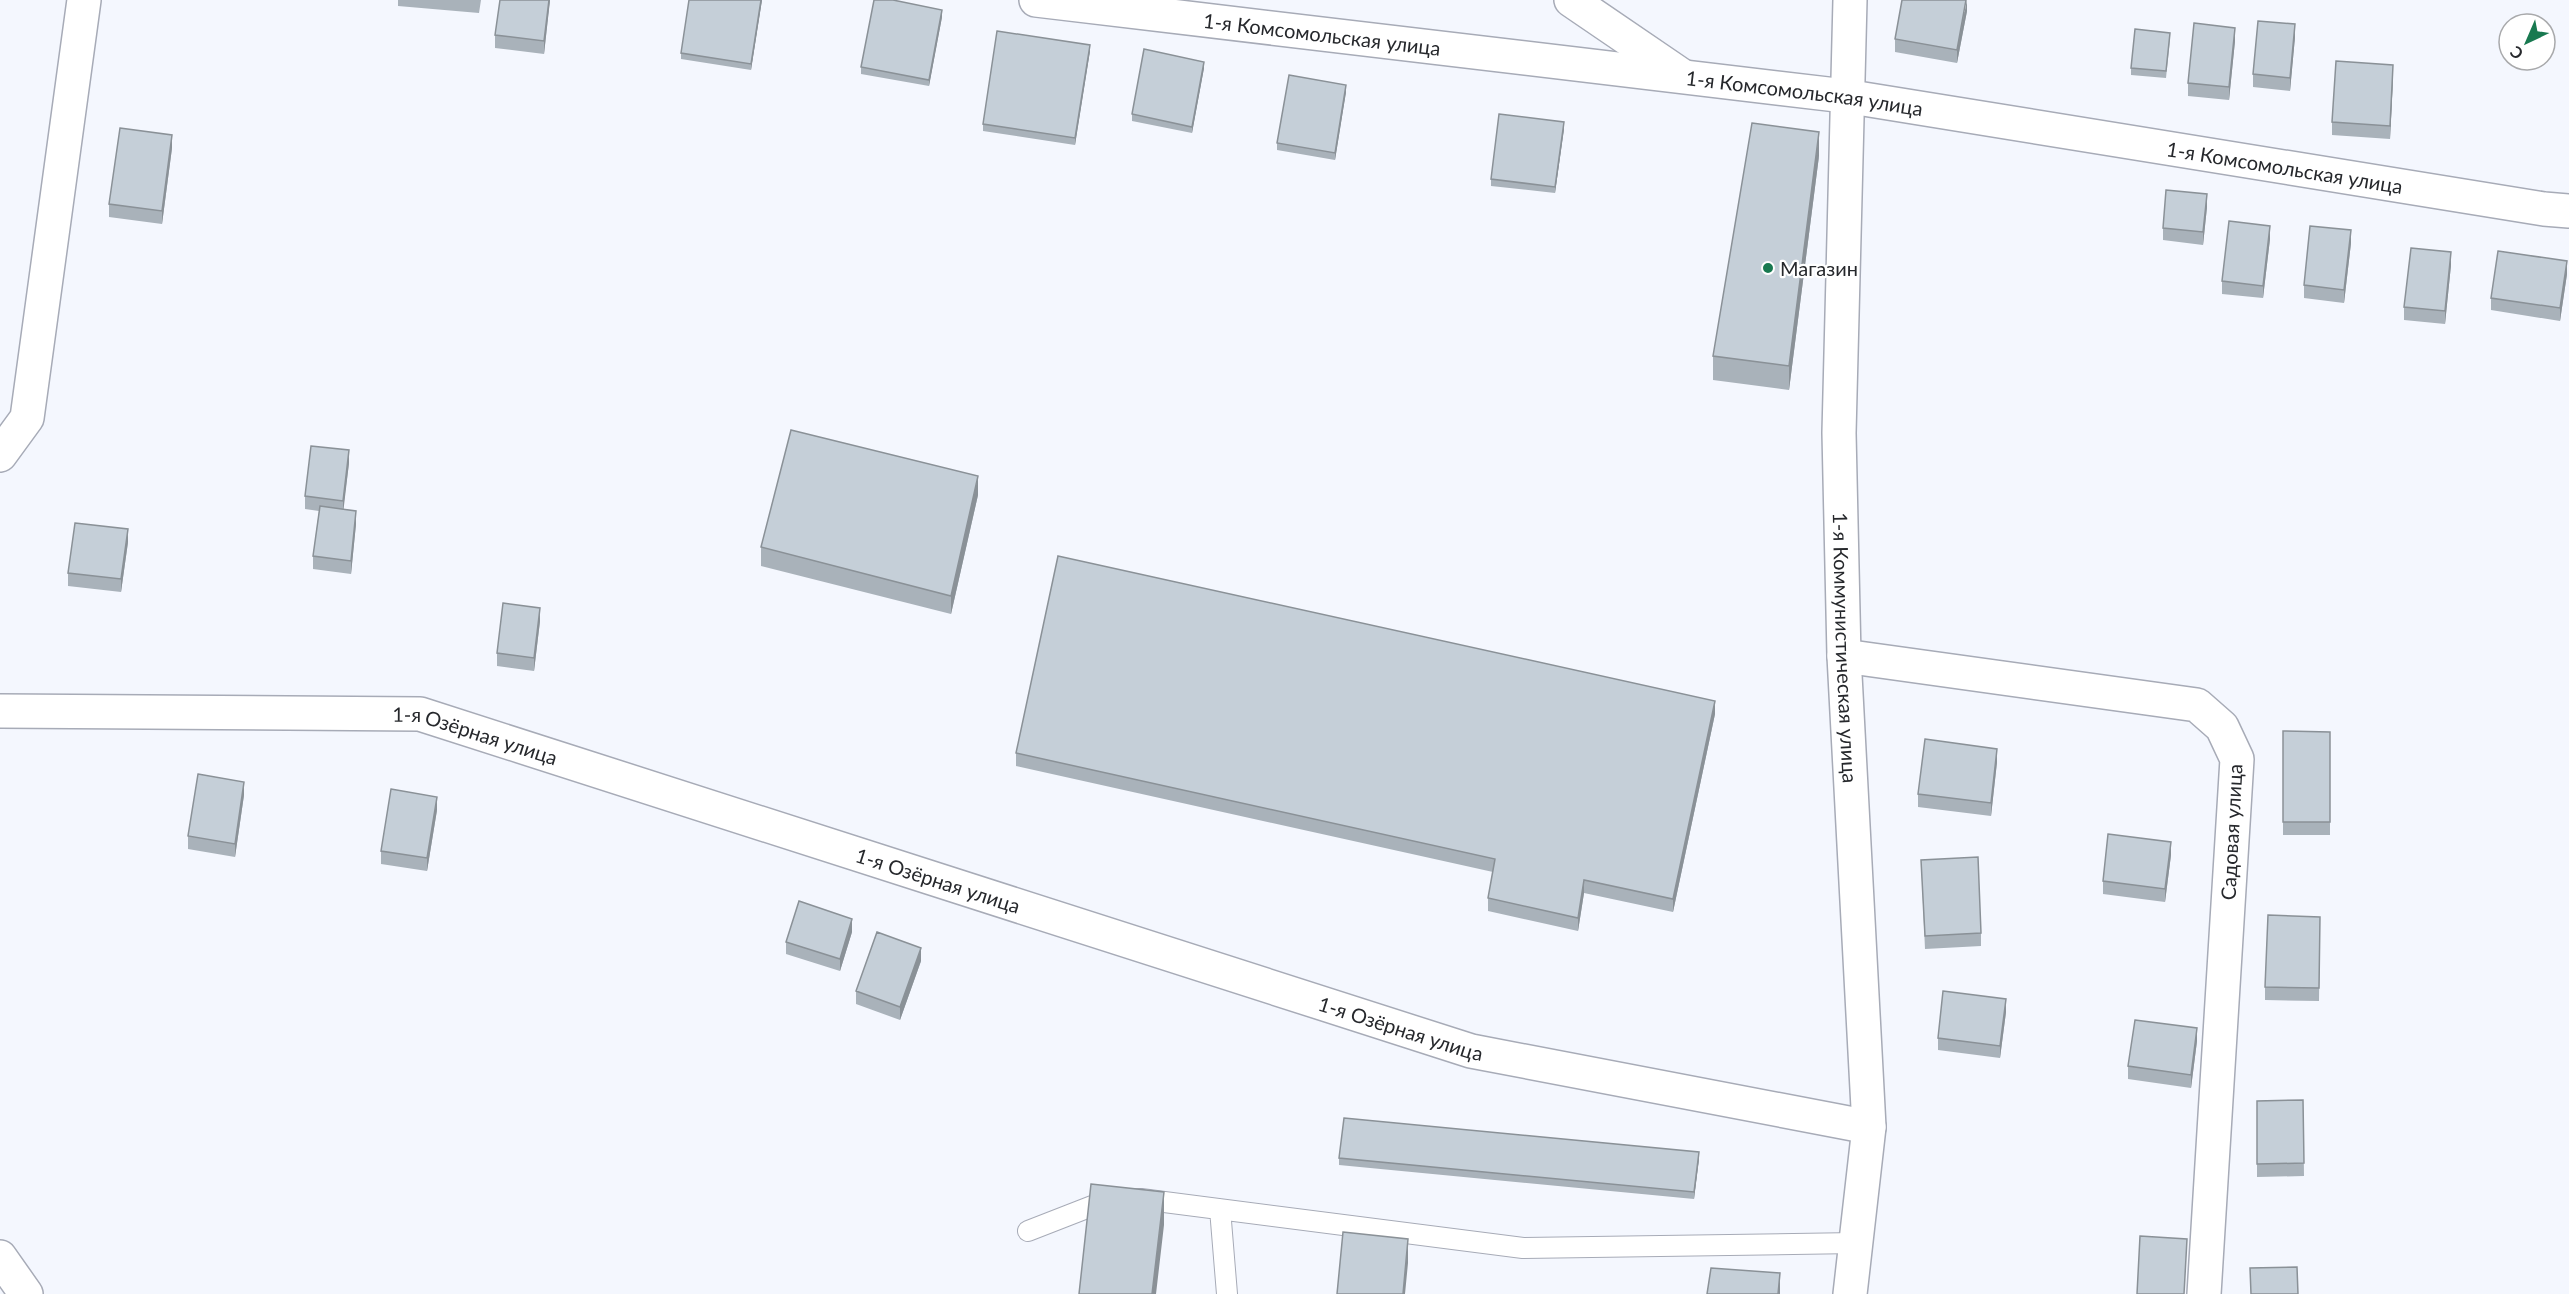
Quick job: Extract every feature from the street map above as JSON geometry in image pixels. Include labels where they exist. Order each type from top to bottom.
[{"type":"street","points":[[0,455],[27,418],[84,0]]},
{"type":"street","name":"1-я Комсомольская улица","points":[[1036,0],[1845,96],[2569,211]]},
{"type":"street","points":[[1571,0],[1684,78]]},
{"type":"street","name":"1-я Коммунистическая улица","points":[[1850,0],[1845,96],[1839,433],[1844,656],[1869,1127],[1850,1294]]},
{"type":"street","name":"Садовая улица","points":[[1844,656],[2197,705],[2222,727],[2237,759],[2204,1294]]},
{"type":"street","name":"1-я Озёрная улица","points":[[0,711],[420,714],[1471,1051],[1869,1127]]},
{"type":"street","points":[[0,1257],[26,1294]]},
{"type":"lane","points":[[1028,1231],[1105,1201],[1141,1199],[1523,1248],[1856,1243]]},
{"type":"lane","points":[[1221,1209],[1227,1294]]},
{"type":"building","points":[[500,0],[549,0],[544,41],[495,35]]},
{"type":"building","points":[[689,0],[761,0],[751,64],[681,53]]},
{"type":"building","points":[[874,0],[893,0],[942,10],[929,80],[861,67]]},
{"type":"building","points":[[1902,0],[1966,0],[1957,50],[1895,39]]},
{"type":"building","points":[[2258,21],[2295,24],[2290,78],[2253,74]]},
{"type":"building","points":[[2194,23],[2235,28],[2229,87],[2188,83]]},
{"type":"building","points":[[2135,29],[2170,33],[2166,71],[2131,68]]},
{"type":"building","points":[[997,31],[1090,45],[1075,138],[983,124]]},
{"type":"building","points":[[1144,49],[1204,62],[1192,127],[1132,114]]},
{"type":"building","points":[[2336,61],[2393,65],[2390,126],[2332,122]]},
{"type":"building","points":[[1289,75],[1346,85],[1335,153],[1277,143]]},
{"type":"building","points":[[1499,114],[1564,122],[1555,187],[1491,179]]},
{"type":"building","name":"Магазин","points":[[1752,123],[1819,132],[1789,366],[1713,356]]},
{"type":"building","points":[[120,128],[172,135],[162,211],[109,204]]},
{"type":"building","points":[[2166,190],[2207,194],[2203,232],[2163,228]]},
{"type":"building","points":[[2229,221],[2270,226],[2263,286],[2222,281]]},
{"type":"building","points":[[2310,226],[2351,230],[2344,290],[2304,285]]},
{"type":"building","points":[[2411,248],[2451,252],[2445,311],[2404,307]]},
{"type":"building","points":[[2498,251],[2567,261],[2560,308],[2491,298]]},
{"type":"building","points":[[791,430],[978,476],[951,596],[761,547]]},
{"type":"building","points":[[311,446],[349,450],[343,501],[305,496]]},
{"type":"building","points":[[320,506],[356,511],[351,561],[313,556]]},
{"type":"building","points":[[75,523],[128,529],[121,579],[68,573]]},
{"type":"building","points":[[1058,556],[1715,701],[1673,899],[1584,880],[1578,918],[1488,898],[1495,859],[1016,753]]},
{"type":"building","points":[[503,603],[540,608],[534,658],[497,653]]},
{"type":"building","points":[[2283,731],[2330,732],[2330,822],[2283,822]]},
{"type":"building","points":[[1925,739],[1997,749],[1991,803],[1918,794]]},
{"type":"building","points":[[198,774],[244,782],[235,844],[188,836]]},
{"type":"building","points":[[391,789],[437,797],[427,858],[381,851]]},
{"type":"building","points":[[2108,834],[2171,842],[2165,889],[2103,881]]},
{"type":"building","points":[[1978,857],[1981,933],[1925,936],[1921,860]]},
{"type":"building","points":[[799,901],[852,919],[840,959],[786,942]]},
{"type":"building","points":[[2268,915],[2320,917],[2319,988],[2265,987]]},
{"type":"building","points":[[877,932],[921,948],[900,1007],[856,991]]},
{"type":"building","points":[[1943,991],[2006,999],[2000,1046],[1938,1038]]},
{"type":"building","points":[[2135,1020],[2197,1028],[2191,1075],[2128,1066]]},
{"type":"building","points":[[2303,1100],[2304,1163],[2257,1164],[2257,1101]]},
{"type":"building","points":[[1344,1118],[1699,1152],[1694,1192],[1339,1158]]},
{"type":"building","points":[[1091,1184],[1164,1192],[1152,1294],[1079,1294]]},
{"type":"building","points":[[1343,1232],[1408,1239],[1403,1294],[1337,1294]]},
{"type":"building","points":[[2140,1236],[2187,1239],[2184,1294],[2137,1294]]},
{"type":"building","points":[[2297,1267],[2298,1294],[2251,1294],[2250,1268]]},
{"type":"building","points":[[1711,1268],[1780,1273],[1778,1294],[1707,1294]]},
{"type":"place","name":"Магазин","points":[[1768,268]]}]
